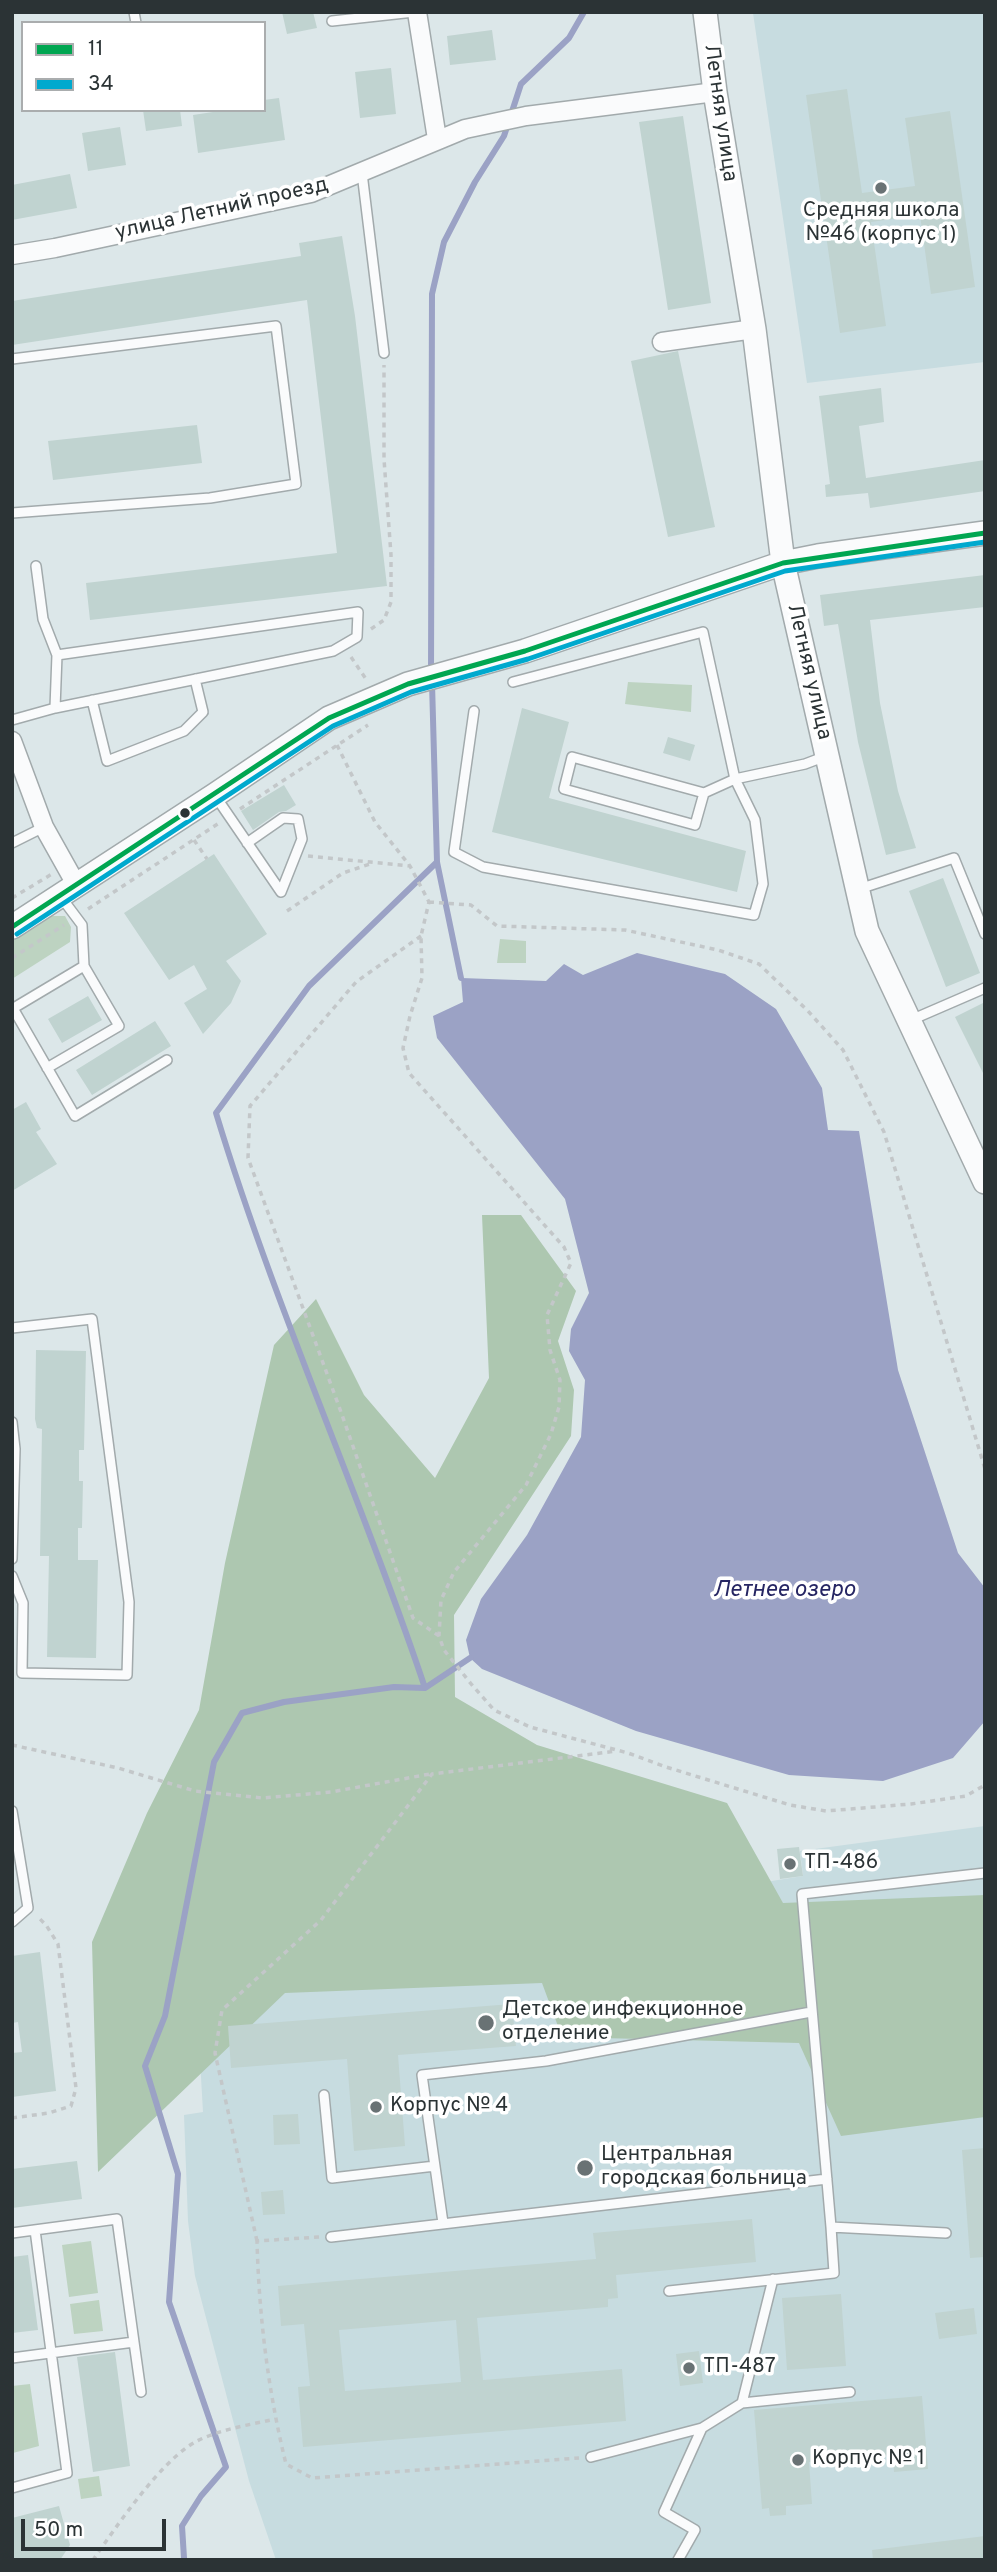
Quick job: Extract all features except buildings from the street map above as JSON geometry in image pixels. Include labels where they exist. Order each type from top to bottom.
[{"type":"street","points":[[415,12],[437,139]]},
{"type":"street","name":"Летняя улица","points":[[705,12],[715,92],[754,330],[783,563],[867,931],[983,1171]]},
{"type":"street","name":"улица Летний проезд","points":[[12,255],[311,193],[465,129],[513,118],[715,92]]},
{"type":"street","points":[[662,342],[754,330]]},
{"type":"street","points":[[12,928],[330,718],[377,696],[442,674],[526,651],[783,563],[985,533]]},
{"type":"street","points":[[12,741],[44,827],[64,866],[69,892]]},
{"type":"lane","points":[[332,21],[415,12]]},
{"type":"lane","points":[[362,173],[384,353]]},
{"type":"lane","points":[[12,359],[276,326],[296,484],[209,498],[12,513]]},
{"type":"lane","points":[[36,566],[43,619],[57,655],[55,708]]},
{"type":"lane","points":[[12,720],[92,700],[333,651],[357,638],[358,611],[57,655]]},
{"type":"lane","points":[[474,711],[454,852],[483,867],[754,915],[763,884],[755,820],[735,779],[703,632],[513,682]]},
{"type":"lane","points":[[92,700],[107,761],[184,732],[203,712],[195,679]]},
{"type":"lane","points":[[704,793],[695,825],[564,789],[572,757],[704,793],[735,779],[805,764],[827,756]]},
{"type":"lane","points":[[215,795],[247,843],[281,892],[302,839],[298,819],[283,818],[247,843]]},
{"type":"lane","points":[[12,843],[44,827]]},
{"type":"lane","points":[[858,889],[954,858],[985,934]]},
{"type":"lane","points":[[47,1068],[119,1026],[83,967],[82,925],[76,917],[69,892]]},
{"type":"lane","points":[[83,967],[13,1009],[75,1116],[167,1060]]},
{"type":"lane","points":[[909,1021],[985,988]]},
{"type":"lane","points":[[12,1328],[92,1319],[129,1602],[127,1675],[22,1673],[23,1603],[12,1576]]},
{"type":"lane","points":[[12,1422],[15,1449],[12,1559]]},
{"type":"lane","points":[[12,1811],[28,1908],[12,1922]]},
{"type":"lane","points":[[669,2291],[834,2273],[802,1894],[985,1873]]},
{"type":"lane","points":[[443,2223],[422,2075],[546,2061],[811,2012]]},
{"type":"lane","points":[[324,2095],[332,2178],[435,2166]]},
{"type":"lane","points":[[331,2236],[827,2179]]},
{"type":"lane","points":[[12,2233],[117,2219],[141,2392]]},
{"type":"lane","points":[[831,2227],[946,2233]]},
{"type":"lane","points":[[12,2488],[67,2473],[35,2230]]},
{"type":"lane","points":[[741,2403],[773,2279]]},
{"type":"lane","points":[[12,2358],[134,2342]]},
{"type":"lane","points":[[591,2457],[702,2428],[741,2403],[850,2392]]},
{"type":"lane","points":[[678,2560],[695,2530],[664,2512],[702,2428]]},
{"type":"path","points":[[357,638],[384,620],[391,602],[391,555],[384,459],[384,353]]},
{"type":"path","points":[[344,645],[377,696]]},
{"type":"path","points":[[12,958],[378,719]]},
{"type":"path","points":[[337,746],[375,822],[410,866],[429,902],[421,936],[422,978],[403,1048],[409,1073],[564,1247],[571,1263],[547,1315],[550,1350],[560,1380],[559,1408],[551,1434],[526,1485],[454,1572],[440,1601],[439,1636],[444,1650],[494,1710],[530,1727],[619,1751],[790,1805],[826,1811],[911,1804],[966,1796],[985,1785]]},
{"type":"path","points":[[194,840],[207,859]]},
{"type":"path","points":[[296,856],[410,866]]},
{"type":"path","points":[[287,911],[344,873],[375,863]]},
{"type":"path","points":[[12,898],[64,866]]},
{"type":"path","points":[[429,902],[471,905],[497,926],[625,930],[718,950],[760,964],[808,1011],[843,1050],[884,1132],[985,1469]]},
{"type":"path","points":[[421,936],[356,982],[250,1106],[248,1158],[414,1618],[439,1636]]},
{"type":"path","points":[[12,1745],[118,1768],[195,1791],[262,1798],[331,1792],[432,1774],[619,1751]]},
{"type":"path","points":[[432,1774],[321,1920],[222,2010],[215,2053],[257,2241],[259,2289],[275,2418],[286,2464],[312,2478],[591,2457]]},
{"type":"path","points":[[12,2118],[49,2113],[71,2106],[76,2088],[58,1944],[46,1925],[28,1908]]},
{"type":"path","points":[[257,2241],[331,2236]]},
{"type":"path","points":[[93,2560],[131,2507],[174,2458],[194,2443],[220,2432],[275,2418]]},
{"type":"shaded area","name":"Средняя школа №46 (корпус 1)","points":[[985,12],[985,362],[807,383],[753,13]]},
{"type":"shaded area","name":"Центральная городская больница","points":[[985,1826],[985,2560],[276,2560],[249,2481],[195,2276],[188,2221],[184,2115],[203,2112],[195,1973],[803,1876],[800,1851]]},
{"type":"green space","points":[[628,682],[692,685],[691,712],[625,704]]},
{"type":"green space","points":[[51,916],[65,916],[71,927],[70,942],[12,979],[12,941]]},
{"type":"green space","points":[[500,939],[526,941],[526,963],[497,963]]},
{"type":"green space","points":[[482,1215],[521,1215],[576,1291],[558,1341],[574,1390],[571,1436],[454,1615],[455,1697],[537,1745],[727,1803],[783,1903],[985,1895],[985,2117],[841,2136],[799,2043],[562,2037],[542,1983],[285,1993],[98,2172],[92,1942],[147,1813],[199,1710],[225,1563],[274,1345],[316,1299],[364,1395],[435,1478],[489,1378]]},
{"type":"green space","points":[[91,2241],[98,2293],[69,2297],[62,2245]]},
{"type":"green space","points":[[99,2300],[103,2331],[74,2334],[70,2304]]},
{"type":"green space","points":[[30,2384],[39,2446],[13,2453],[12,2386]]},
{"type":"green space","points":[[99,2476],[102,2496],[81,2499],[78,2479]]},
{"type":"water","name":"Летнее озеро","points":[[637,953],[725,974],[776,1009],[822,1088],[828,1130],[859,1131],[898,1370],[958,1553],[985,1588],[985,1721],[953,1758],[883,1781],[789,1775],[636,1731],[482,1669],[470,1658],[466,1640],[481,1599],[527,1535],[581,1437],[585,1380],[569,1351],[571,1329],[589,1293],[565,1199],[437,1038],[433,1016],[463,1002],[461,978],[546,981],[564,964],[583,975]]},
{"type":"waterway","points":[[431,673],[432,294],[444,242],[475,182],[504,136],[521,84],[569,38],[584,12]]},
{"type":"waterway","points":[[432,683],[437,862],[461,978]]},
{"type":"waterway","points":[[425,1688],[264,1258],[216,1113],[309,986],[437,862]]},
{"type":"waterway","points":[[184,2558],[182,2526],[201,2496],[226,2467],[169,2302],[178,2174],[145,2066],[165,2016],[214,1762],[242,1713],[284,1702],[394,1687],[425,1688],[470,1658]]},
{"type":"transit line","name":"11","points":[[12,927],[329,718],[408,684],[525,651],[783,563],[985,533]]},
{"type":"transit line","name":"34","points":[[17,934],[333,726],[411,692],[528,659],[785,571],[985,542]]},
{"type":"place","name":"Средняя школа №46 (корпус 1)","points":[[881,188]]},
{"type":"place","name":"ТП-486","points":[[790,1864]]},
{"type":"place","name":"Детское инфекционное отделение","points":[[486,2023]]},
{"type":"place","name":"Корпус № 4","points":[[376,2107]]},
{"type":"place","name":"Центральная городская больница","points":[[585,2168]]},
{"type":"place","name":"ТП-487","points":[[689,2368]]},
{"type":"place","name":"Корпус № 1","points":[[798,2460]]}]
